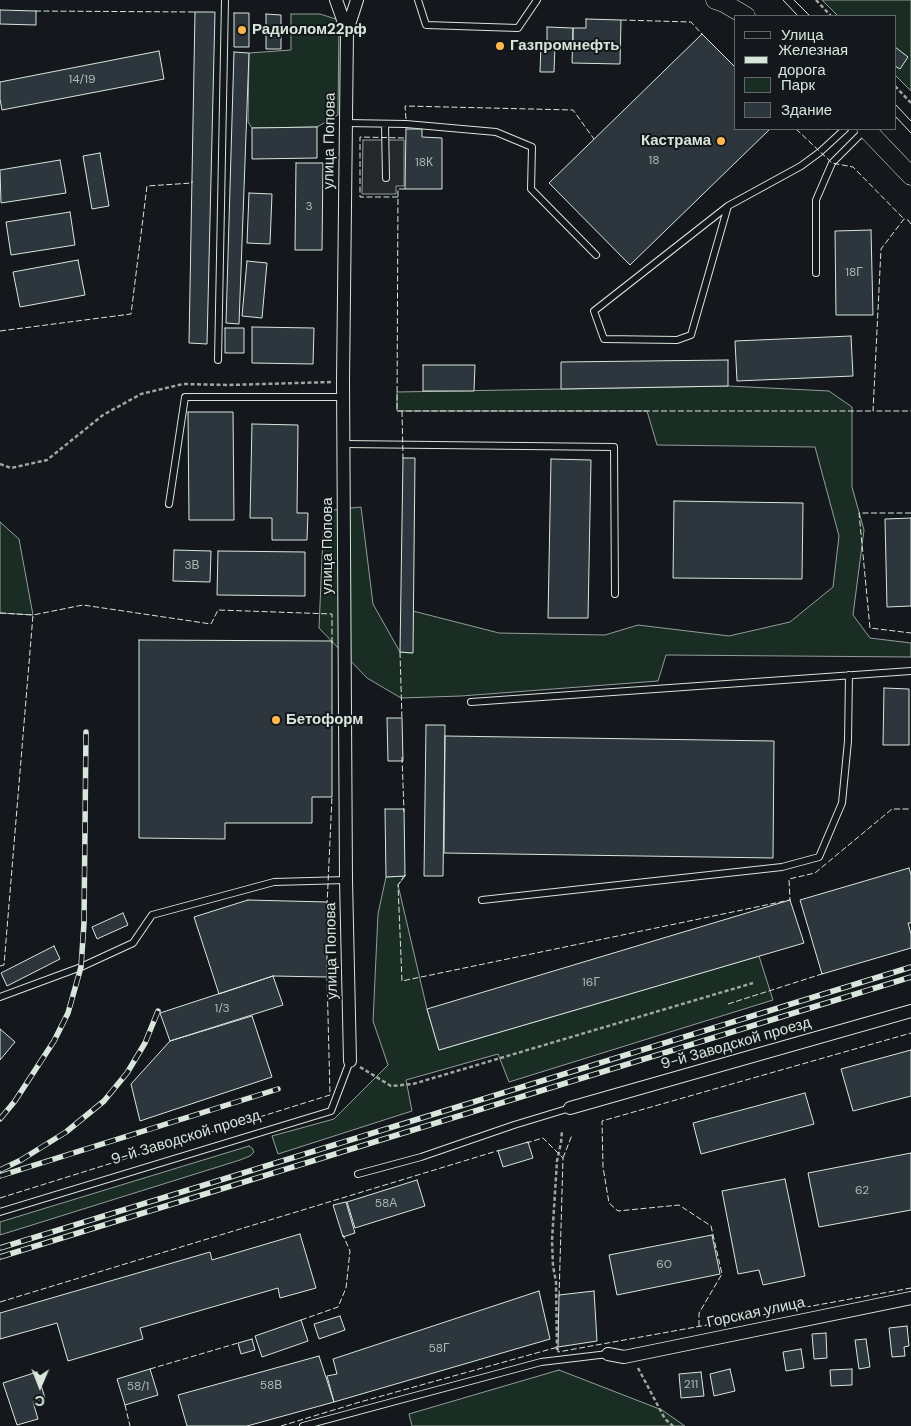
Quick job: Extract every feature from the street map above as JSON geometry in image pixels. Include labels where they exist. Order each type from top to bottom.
[{"type":"main road","points":[[715,0],[744,15]]},
{"type":"main road","points":[[867,130],[911,176]]},
{"type":"street","name":"улица Попова","points":[[336,0],[347,31]]},
{"type":"street","name":"улица Попова","points":[[350,1061],[346,880],[343,381],[347,31],[357,0]]},
{"type":"street","name":"9-й Заводской проезд","points":[[570,1108],[911,1011]]},
{"type":"street","name":"Горская улица","points":[[608,1354],[624,1358],[911,1298]]},
{"type":"lane","points":[[218,360],[225,0]]},
{"type":"lane","points":[[418,0],[426,24],[518,28],[537,0]]},
{"type":"lane","points":[[346,123],[406,124],[496,132],[532,147],[531,189],[596,255]]},
{"type":"lane","points":[[385,124],[386,178]]},
{"type":"lane","points":[[728,206],[691,335],[677,340],[604,339],[594,312],[728,206],[801,166],[820,152],[843,130]]},
{"type":"lane","points":[[816,274],[816,200],[832,163],[865,130]]},
{"type":"lane","points":[[169,504],[185,397],[343,397]]},
{"type":"lane","points":[[344,444],[614,447],[614,594]]},
{"type":"lane","points":[[472,702],[911,671]]},
{"type":"lane","points":[[482,900],[782,867],[819,857],[842,803],[848,741],[849,675]]},
{"type":"lane","points":[[0,997],[81,967],[133,943],[152,915],[274,882],[346,880]]},
{"type":"lane","name":"9-й Заводской проезд","points":[[0,1212],[331,1111],[350,1061]]},
{"type":"lane","points":[[358,1174],[421,1157],[570,1108]]},
{"type":"lane","points":[[303,1426],[541,1362],[608,1354]]},
{"type":"path","points":[[816,0],[830,15]]},
{"type":"path","points":[[896,87],[911,103]]},
{"type":"path","points":[[0,464],[11,468],[48,460],[103,415],[141,394],[183,384],[230,385],[343,381]]},
{"type":"path","points":[[350,1061],[391,1086],[413,1084],[753,983]]},
{"type":"path","points":[[559,1360],[557,1356],[557,1288],[553,1266],[552,1240],[557,1161],[562,1143],[562,1130]]},
{"type":"path","points":[[624,1358],[639,1368],[665,1419],[673,1426]]},
{"type":"green space","points":[[822,0],[911,0],[911,91],[896,76],[896,15],[837,15]]},
{"type":"green space","points":[[291,14],[320,14],[339,20],[338,115],[317,127],[252,128],[248,122],[249,53],[291,50]]},
{"type":"green space","points":[[728,386],[829,391],[852,407],[852,487],[864,530],[853,615],[870,638],[911,643],[911,657],[666,655],[658,681],[461,696],[401,698],[367,678],[319,628],[324,511],[361,507],[373,604],[400,652],[412,653],[413,611],[499,633],[605,635],[638,625],[729,636],[790,622],[833,587],[839,536],[815,447],[657,445],[647,411],[397,411],[397,392]]},
{"type":"green space","points":[[0,522],[19,539],[33,615],[0,613]]},
{"type":"green space","points":[[405,876],[398,885],[427,1009],[439,1050],[759,956],[773,1000],[509,1082],[498,1054],[406,1080],[412,1111],[278,1154],[272,1136],[334,1119],[388,1065],[373,1021],[378,914],[386,877]]},
{"type":"green space","points":[[249,1146],[254,1152],[240,1160],[0,1235],[0,1222]]},
{"type":"green space","points":[[559,1370],[662,1410],[685,1426],[412,1426],[409,1414]]},
{"type":"shaded area","points":[[363,140],[404,140],[404,186],[396,186],[396,194],[362,194]]},
{"type":"building","points":[[0,10],[36,11],[36,25],[0,24]]},
{"type":"building","points":[[195,12],[215,12],[207,344],[189,343]]},
{"type":"building","name":"Радиолом22рф","points":[[234,13],[249,13],[249,47],[234,47]]},
{"type":"building","points":[[266,14],[281,15],[281,49],[266,49]]},
{"type":"building","points":[[586,19],[621,20],[620,64],[572,63],[573,28],[586,28]]},
{"type":"building","points":[[547,27],[573,28],[573,44],[547,43]]},
{"type":"building","points":[[702,34],[734,66],[734,130],[769,130],[630,265],[549,183]]},
{"type":"building","points":[[541,44],[555,45],[554,72],[540,72]]},
{"type":"building","points":[[896,48],[908,57],[900,69],[896,67]]},
{"type":"building","points":[[159,51],[164,79],[2,110],[0,82]]},
{"type":"building","points":[[234,52],[249,53],[239,324],[226,323]]},
{"type":"building","points":[[317,127],[317,158],[252,159],[252,128]]},
{"type":"building","points":[[406,129],[422,129],[422,137],[442,138],[442,189],[405,189]]},
{"type":"building","points":[[100,153],[109,206],[92,209],[83,156]]},
{"type":"building","points":[[60,160],[66,193],[1,203],[0,170]]},
{"type":"building","points":[[296,163],[323,163],[322,250],[295,250]]},
{"type":"building","points":[[249,193],[272,194],[270,244],[247,243]]},
{"type":"building","points":[[70,212],[75,245],[11,255],[6,222]]},
{"type":"building","points":[[871,230],[873,315],[836,315],[835,231]]},
{"type":"building","points":[[78,260],[85,295],[20,307],[13,272]]},
{"type":"building","points":[[247,261],[267,263],[262,318],[242,316]]},
{"type":"building","points":[[252,327],[314,328],[313,364],[252,363]]},
{"type":"building","points":[[225,328],[244,328],[244,353],[225,353]]},
{"type":"building","points":[[851,336],[853,376],[737,381],[735,341]]},
{"type":"building","points":[[728,360],[728,386],[561,389],[561,362]]},
{"type":"building","points":[[423,365],[475,365],[474,391],[423,391]]},
{"type":"building","points":[[188,412],[233,412],[234,520],[189,520]]},
{"type":"building","points":[[252,424],[298,425],[297,513],[308,513],[307,540],[272,540],[272,518],[250,518]]},
{"type":"building","points":[[403,458],[415,458],[413,653],[400,652]]},
{"type":"building","points":[[551,459],[591,460],[588,618],[548,618]]},
{"type":"building","points":[[674,501],[803,503],[802,579],[673,578]]},
{"type":"building","points":[[911,518],[911,606],[887,607],[885,519]]},
{"type":"building","points":[[174,550],[211,551],[210,582],[173,581]]},
{"type":"building","points":[[218,551],[305,552],[305,596],[217,595]]},
{"type":"building","points":[[139,640],[332,641],[332,797],[312,797],[312,823],[225,823],[225,839],[139,838]]},
{"type":"building","points":[[884,688],[909,689],[909,745],[883,745]]},
{"type":"building","points":[[387,718],[402,718],[403,761],[388,761]]},
{"type":"building","points":[[426,725],[445,725],[443,876],[424,876]]},
{"type":"building","points":[[445,736],[774,741],[773,858],[444,853]]},
{"type":"building","points":[[385,809],[404,809],[405,876],[386,877]]},
{"type":"building","points":[[909,868],[911,875],[911,923],[908,923],[911,934],[911,948],[822,974],[800,900]]},
{"type":"building","points":[[248,900],[327,902],[327,977],[273,976],[219,994],[194,917]]},
{"type":"building","points":[[790,900],[804,943],[439,1050],[427,1009]]},
{"type":"building","points":[[123,913],[128,925],[97,939],[92,927]]},
{"type":"building","points":[[54,946],[60,959],[7,986],[1,973]]},
{"type":"building","points":[[273,976],[283,1005],[170,1041],[160,1013]]},
{"type":"building","points":[[252,1016],[272,1077],[140,1121],[131,1084],[170,1041]]},
{"type":"building","points":[[0,1029],[15,1042],[0,1060]]},
{"type":"building","points":[[911,1050],[911,1096],[853,1111],[841,1069]]},
{"type":"building","points":[[805,1093],[814,1124],[701,1154],[693,1123]]},
{"type":"building","points":[[528,1142],[533,1158],[503,1167],[498,1151]]},
{"type":"building","points":[[911,1153],[911,1210],[819,1227],[808,1173]]},
{"type":"building","points":[[785,1179],[805,1276],[763,1285],[759,1270],[738,1274],[722,1191]]},
{"type":"building","points":[[417,1180],[425,1206],[355,1228],[347,1202]]},
{"type":"building","points":[[346,1202],[355,1233],[343,1237],[333,1205]]},
{"type":"building","points":[[300,1234],[316,1288],[280,1298],[278,1288],[140,1328],[143,1339],[68,1361],[57,1323],[0,1339],[0,1313],[210,1252],[212,1260]]},
{"type":"building","points":[[712,1235],[720,1274],[617,1295],[609,1255]]},
{"type":"building","points":[[539,1291],[550,1339],[334,1402],[327,1376],[337,1374],[333,1359]]},
{"type":"building","points":[[594,1291],[597,1341],[558,1347],[559,1295]]},
{"type":"building","points":[[340,1316],[345,1330],[319,1339],[314,1324]]},
{"type":"building","points":[[301,1320],[308,1341],[262,1357],[255,1336]]},
{"type":"building","points":[[907,1326],[909,1346],[904,1347],[905,1356],[892,1357],[889,1328]]},
{"type":"building","points":[[826,1333],[827,1358],[814,1359],[812,1334]]},
{"type":"building","points":[[252,1339],[255,1350],[241,1354],[238,1343]]},
{"type":"building","points":[[866,1339],[870,1367],[859,1369],[855,1340]]},
{"type":"building","points":[[801,1349],[804,1368],[786,1371],[783,1352]]},
{"type":"building","points":[[319,1356],[334,1402],[247,1426],[187,1426],[178,1395]]},
{"type":"building","points":[[150,1369],[158,1395],[125,1405],[117,1379]]},
{"type":"building","points":[[730,1369],[735,1391],[714,1396],[710,1374]]},
{"type":"building","points":[[852,1369],[852,1385],[831,1386],[830,1370]]},
{"type":"building","points":[[37,1372],[45,1398],[33,1402],[38,1419],[17,1425],[3,1383]]},
{"type":"building","points":[[701,1372],[704,1396],[681,1398],[679,1374]]},
{"type":"tram line","points":[[783,0],[797,15]]},
{"type":"tram line","points":[[794,0],[809,15]]},
{"type":"tram line","points":[[896,105],[911,121]]},
{"type":"tram line","points":[[896,117],[911,133]]},
{"type":"railway","points":[[0,1119],[15,1101],[54,1041],[68,1013],[81,967],[84,923],[86,732]]},
{"type":"railway","points":[[0,1248],[911,967]]},
{"type":"railway","points":[[0,1257],[911,977]]},
{"type":"railway","points":[[0,1170],[21,1160],[66,1132],[104,1101],[127,1073],[145,1043],[158,1011]]},
{"type":"railway","points":[[0,1176],[278,1089]]},
{"type":"fence","points":[[35,11],[195,12],[195,14]]},
{"type":"fence","points":[[621,20],[691,22],[702,34]]},
{"type":"fence","points":[[406,119],[405,106],[573,110],[594,139]]},
{"type":"fence","points":[[797,130],[832,163],[853,167],[904,219]]},
{"type":"fence","points":[[398,197],[360,197],[360,137],[406,138]]},
{"type":"fence","points":[[0,331],[131,314],[147,186],[192,183],[192,181]]},
{"type":"fence","points":[[405,189],[398,189],[397,411],[873,411]]},
{"type":"fence","points":[[911,224],[908,220],[904,219],[881,249],[873,411],[911,411]]},
{"type":"fence","points":[[402,411],[403,458]]},
{"type":"fence","points":[[911,513],[859,513],[870,628],[911,633]]},
{"type":"fence","points":[[0,966],[4,965],[33,615],[83,605],[211,624],[218,610],[332,614],[332,643]]},
{"type":"fence","points":[[0,613],[33,615]]},
{"type":"fence","points":[[400,652],[402,720]]},
{"type":"fence","points":[[402,757],[404,812]]},
{"type":"fence","points":[[327,906],[332,796]]},
{"type":"fence","points":[[405,875],[398,885],[402,981],[790,900],[789,879],[815,873],[892,809],[911,809]]},
{"type":"fence","points":[[728,1004],[825,973]]},
{"type":"fence","points":[[0,1198],[330,1095],[327,976]]},
{"type":"fence","points":[[699,1326],[699,1313],[722,1274],[711,1226],[679,1205],[618,1211],[609,1203],[603,1167],[602,1121],[911,1033]]},
{"type":"fence","points":[[563,1158],[572,1135]]},
{"type":"fence","points":[[526,1143],[543,1138],[563,1158],[559,1297]]},
{"type":"fence","points":[[0,1302],[500,1150]]},
{"type":"fence","points":[[301,1320],[338,1307],[346,1288],[350,1251],[343,1235]]},
{"type":"fence","points":[[558,1348],[558,1352],[911,1288]]},
{"type":"fence","points":[[150,1369],[238,1343]]},
{"type":"fence","points":[[281,1426],[558,1347]]},
{"type":"fence","points":[[125,1405],[130,1426]]},
{"type":"place","name":"Радиолом22рф","points":[[242,30]]},
{"type":"place","name":"Газпромнефть","points":[[500,46]]},
{"type":"place","name":"Кастрама","points":[[721,141]]},
{"type":"place","name":"Бетоформ","points":[[276,720]]}]
